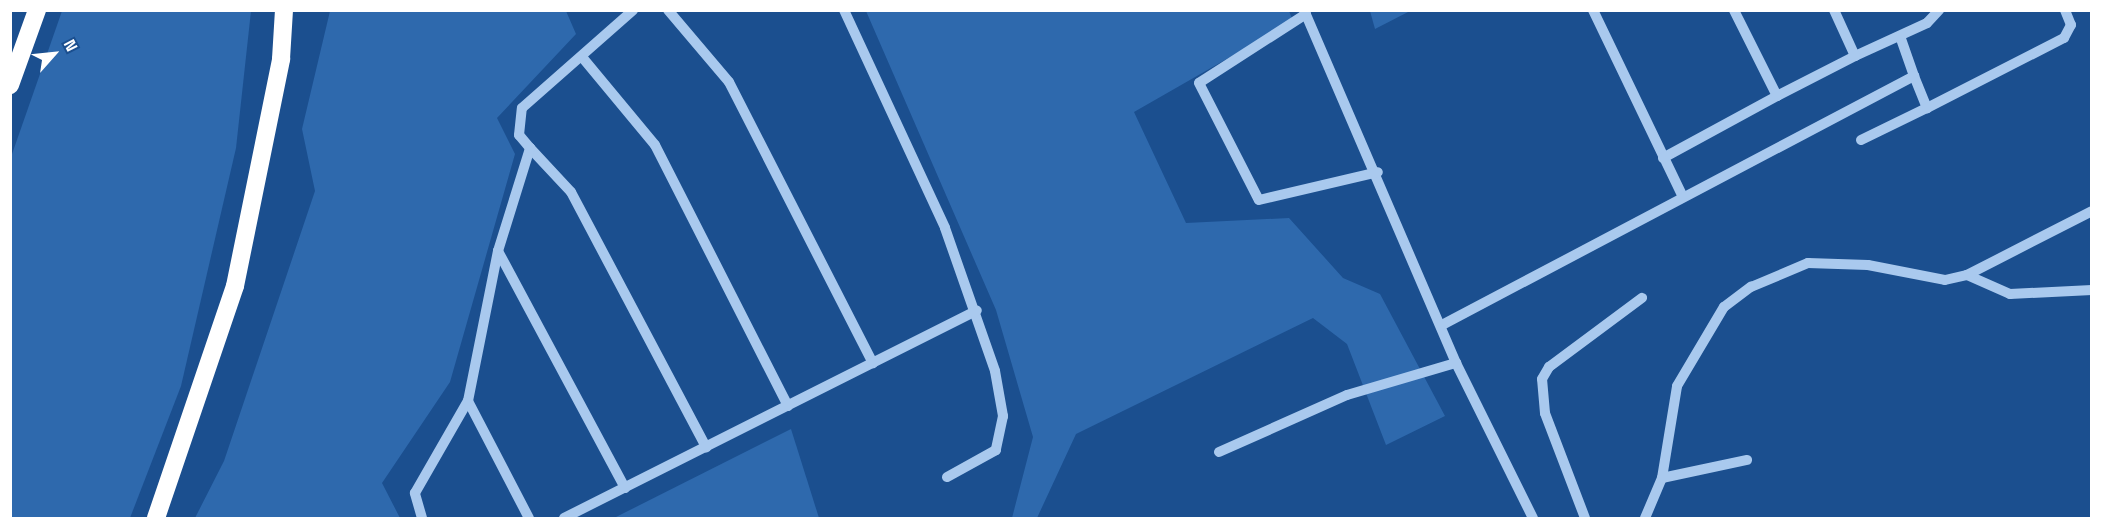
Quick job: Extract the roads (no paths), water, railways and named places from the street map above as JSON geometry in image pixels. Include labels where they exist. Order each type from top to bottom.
[{"type":"highway","points":[[10,85],[37,10]]},
{"type":"highway","points":[[156,519],[189,437],[235,286],[282,59],[284,10]]},
{"type":"street","points":[[633,10],[522,108],[519,135],[572,192],[706,447]]},
{"type":"street","points":[[668,10],[729,82],[873,363]]},
{"type":"street","points":[[844,10],[945,228],[977,310],[995,371],[1001,439],[985,461],[947,477]]},
{"type":"street","points":[[1593,10],[1682,195]]},
{"type":"street","points":[[1734,10],[1777,96]]},
{"type":"street","points":[[1834,10],[1855,56]]},
{"type":"street","points":[[1664,158],[1777,96],[1935,18],[1939,10]]},
{"type":"street","points":[[1862,141],[2064,38],[2071,25],[2064,10]]},
{"type":"street","points":[[1378,172],[1259,200],[1199,83],[1305,12],[1378,172],[1456,363],[1533,519]]},
{"type":"street","points":[[1899,36],[1927,108]]},
{"type":"street","points":[[582,57],[655,145],[788,406]]},
{"type":"street","points":[[1442,325],[1682,195],[1914,76]]},
{"type":"street","points":[[422,519],[414,493],[468,401],[498,251],[530,148]]},
{"type":"street","points":[[1645,519],[1662,478],[1677,386],[1724,308],[1751,287],[1808,263],[1868,265],[1916,279],[1966,275],[2091,211]]},
{"type":"street","points":[[498,251],[625,488]]},
{"type":"street","points":[[1966,275],[2010,294],[2091,290]]},
{"type":"street","points":[[1586,519],[1583,500],[1545,413],[1542,379],[1549,367],[1642,298]]},
{"type":"street","points":[[564,519],[977,310]]},
{"type":"street","points":[[1219,452],[1347,395],[1456,363]]},
{"type":"street","points":[[468,401],[529,519]]},
{"type":"street","points":[[1662,478],[1747,459]]}]
